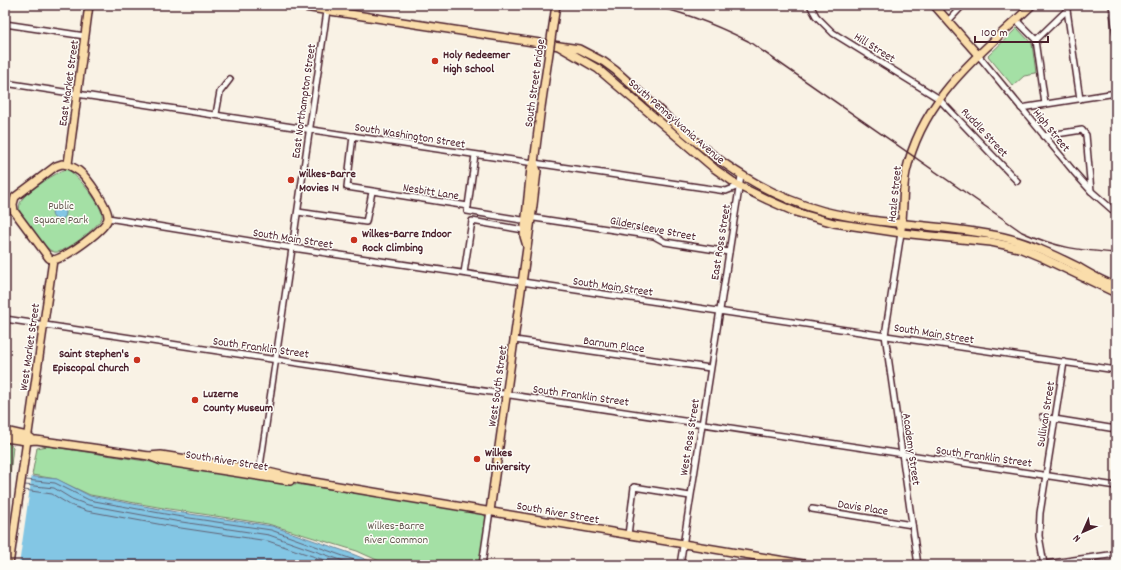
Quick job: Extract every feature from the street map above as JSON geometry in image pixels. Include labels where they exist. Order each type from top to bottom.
[{"type":"main road","name":"East Market Street","points":[[68,164],[89,5]]},
{"type":"main road","name":"South Pennsylvania Avenue","points":[[291,5],[328,8],[579,49],[604,62],[697,144],[741,176],[789,200],[823,211],[902,224],[971,231],[1003,237],[1026,244],[1116,286]]},
{"type":"main road","name":"South Street Bridge","points":[[528,219],[531,168],[534,163],[556,5]]},
{"type":"main road","points":[[934,5],[978,55]]},
{"type":"main road","name":"Hazle Street","points":[[900,233],[902,224],[905,174],[921,126],[938,98],[978,55],[1032,5]]},
{"type":"main road","name":"South Pennsylvania Avenue","points":[[558,46],[598,69],[698,156],[739,186],[795,212],[834,223],[900,233],[992,242],[1019,248],[1116,293]]},
{"type":"main road","points":[[68,164],[79,171],[102,201],[106,207],[108,218],[104,226],[64,256],[53,260],[49,258],[14,211],[13,204],[15,198],[56,166],[68,164]]},
{"type":"main road","points":[[527,246],[524,230],[528,219]]},
{"type":"main road","points":[[527,246],[528,219]]},
{"type":"main road","name":"West South Street","points":[[490,511],[527,246]]},
{"type":"main road","name":"West Market Street","points":[[9,565],[23,461],[29,439],[43,325],[53,260]]},
{"type":"main road","points":[[5,431],[29,439]]},
{"type":"main road","points":[[5,438],[29,439]]},
{"type":"main road","name":"South River Street","points":[[29,439],[149,456],[161,455],[683,545],[810,565]]},
{"type":"street","name":"Hill Street","points":[[810,5],[816,16],[833,33],[938,98]]},
{"type":"street","points":[[948,21],[964,5]]},
{"type":"street","points":[[1112,5],[1116,33]]},
{"type":"street","name":"East Northampton Street","points":[[259,473],[328,8]]},
{"type":"street","points":[[1036,40],[1067,10],[1080,99]]},
{"type":"street","points":[[1016,20],[1036,40],[1045,104]]},
{"type":"street","points":[[5,24],[85,36]]},
{"type":"street","name":"High Street","points":[[978,55],[1091,191],[1116,213]]},
{"type":"street","points":[[216,114],[220,92],[230,80]]},
{"type":"street","name":"South Washington Street","points":[[5,83],[216,114],[475,155],[726,191],[739,186]]},
{"type":"street","points":[[1021,108],[1116,93]]},
{"type":"street","name":"Ruddle Street","points":[[938,98],[1017,181]]},
{"type":"street","points":[[1044,136],[1082,130],[1086,135],[1091,191]]},
{"type":"street","name":"Nesbitt Lane","points":[[353,136],[347,187],[468,206],[467,211],[528,219]]},
{"type":"street","points":[[468,206],[475,155]]},
{"type":"street","name":"East Ross Street","points":[[719,312],[741,176]]},
{"type":"street","points":[[298,212],[366,222],[372,192]]},
{"type":"street","points":[[5,203],[13,204]]},
{"type":"street","name":"South Main Street","points":[[108,218],[293,248],[1116,370]]},
{"type":"street","name":"Gildersleeve Street","points":[[528,219],[652,236],[665,242],[729,252]]},
{"type":"street","points":[[464,273],[472,221],[524,230]]},
{"type":"street","name":"Hazle Street","points":[[885,335],[900,233]]},
{"type":"street","name":"West Ross Street","points":[[680,565],[719,312]]},
{"type":"street","name":"South Franklin Street","points":[[5,319],[702,422],[1116,486]]},
{"type":"street","name":"Academy Street","points":[[885,335],[918,565]]},
{"type":"street","name":"Barnum Place","points":[[515,340],[710,368]]},
{"type":"street","name":"Sullivan Street","points":[[1041,565],[1038,536],[1064,362]]},
{"type":"street","points":[[1042,417],[1116,429]]},
{"type":"street","points":[[628,535],[634,487],[690,496]]},
{"type":"street","name":"Davis Place","points":[[812,509],[912,526]]},
{"type":"street","name":"West South Street","points":[[482,565],[490,511]]},
{"type":"street","points":[[1041,565],[1116,554]]},
{"type":"green space","points":[[1017,28],[1032,44],[1036,74],[1024,76],[1013,86],[988,56]]},
{"type":"green space","name":"Public Square Park","points":[[67,169],[83,183],[94,198],[99,206],[102,217],[95,227],[73,245],[59,252],[54,252],[45,246],[36,235],[20,213],[19,209],[23,198],[31,191],[50,177]]},
{"type":"green space","points":[[5,440],[13,447],[10,474],[5,473]]},
{"type":"green space","name":"Wilkes-Barre River Common","points":[[47,446],[484,514],[486,518],[480,565],[388,565],[357,551],[268,524],[90,495],[56,479],[32,475],[37,448]]},
{"type":"water","points":[[59,206],[64,208],[66,213],[64,218],[59,220],[54,218],[52,213],[54,208]]},
{"type":"water","points":[[5,474],[57,479],[90,496],[176,512],[272,526],[350,553],[379,565],[5,565]]},
{"type":"pier","points":[[11,472],[32,474],[19,565],[5,565],[5,523]]},
{"type":"railway","points":[[647,5],[699,19],[748,41],[1022,232],[1057,245],[1090,251],[1116,253]]},
{"type":"place","name":"Holy Redeemer High School","points":[[435,61]]},
{"type":"place","name":"Wilkes-Barre Movies 14","points":[[291,180]]},
{"type":"place","name":"Wilkes-Barre Indoor Rock Climbing","points":[[354,240]]},
{"type":"place","name":"Saint Stephen's Episcopal Church","points":[[137,360]]},
{"type":"place","name":"Luzerne County Museum","points":[[195,400]]},
{"type":"place","name":"Wilkes University","points":[[477,459]]}]
